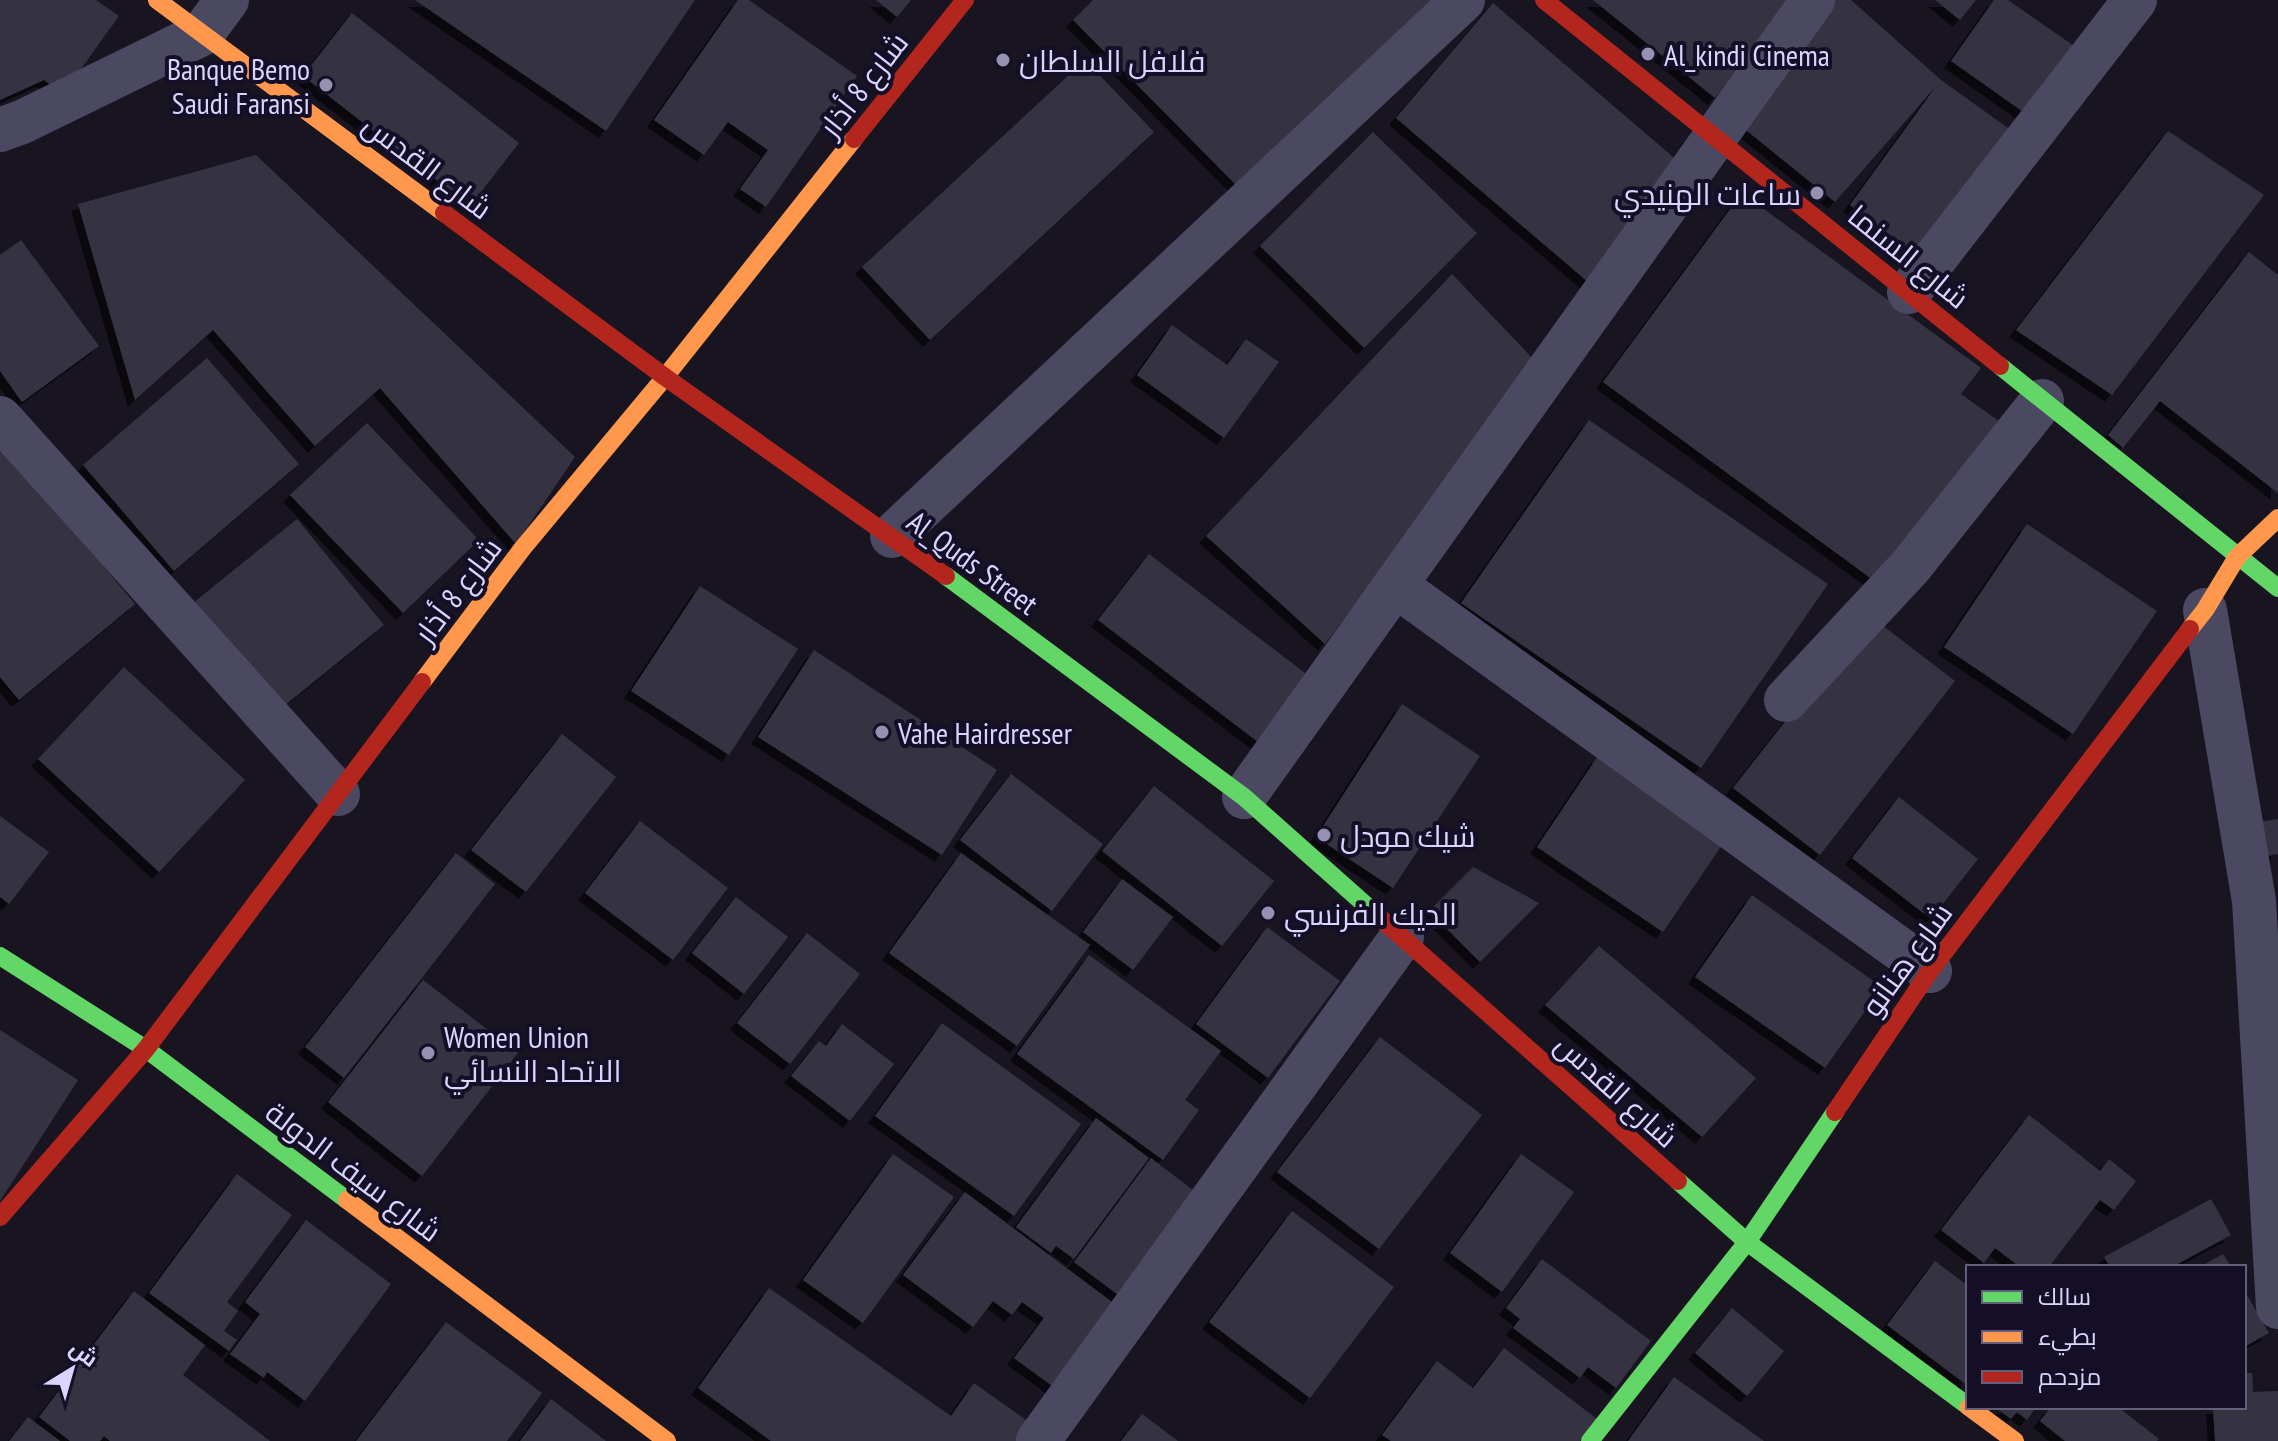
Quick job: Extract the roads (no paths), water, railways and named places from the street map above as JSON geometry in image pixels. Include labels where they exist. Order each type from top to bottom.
[{"type":"street","name":"شارع القدس","points":[[157,0],[214,17],[665,377]]},
{"type":"street","name":"شارع 8 أذار","points":[[0,1217],[146,1049],[522,549],[665,377],[965,0]]},
{"type":"street","points":[[892,536],[1463,0]]},
{"type":"street","name":"شارع السنما","points":[[1544,0],[2278,588]]},
{"type":"street","points":[[1244,797],[1813,0]]},
{"type":"street","points":[[1909,292],[2135,0]]},
{"type":"street","points":[[0,130],[22,122],[214,17]]},
{"type":"street","name":"Al_Quds Street","points":[[665,377],[892,536],[1244,797]]},
{"type":"street","points":[[1786,700],[1910,567],[2042,401]]},
{"type":"street","points":[[0,418],[338,794]]},
{"type":"street","name":"شارع هنانو","points":[[1590,1441],[1747,1242],[1930,971],[2205,610],[2237,557],[2278,518]]},
{"type":"street","points":[[1395,585],[1930,971]]},
{"type":"street","points":[[2205,610],[2254,901],[2278,1307]]},
{"type":"street","name":"شارع القدس","points":[[1244,797],[1747,1242],[1966,1406]]},
{"type":"street","points":[[1038,1441],[1402,937]]},
{"type":"street","name":"شارع سيف الدولة","points":[[0,956],[146,1049],[667,1441]]},
{"type":"street","name":"شارع القدس","points":[[1971,1409],[2015,1441]]},
{"type":"place","name":"Al_kindi Cinema","points":[[1648,54]]},
{"type":"place","name":"فلافل السلطان","points":[[1003,60]]},
{"type":"place","name":"Banque Bemo Saudi Faransi","points":[[326,85]]},
{"type":"place","name":"ساعات الهنيدي","points":[[1817,193]]},
{"type":"place","name":"Vahe Hairdresser","points":[[882,732]]},
{"type":"place","name":"شيك مودل","points":[[1324,835]]},
{"type":"place","name":"الديك الفرنسي","points":[[1268,913]]},
{"type":"place","name":"Women Union الاتحاد النسائي","points":[[428,1053]]}]
